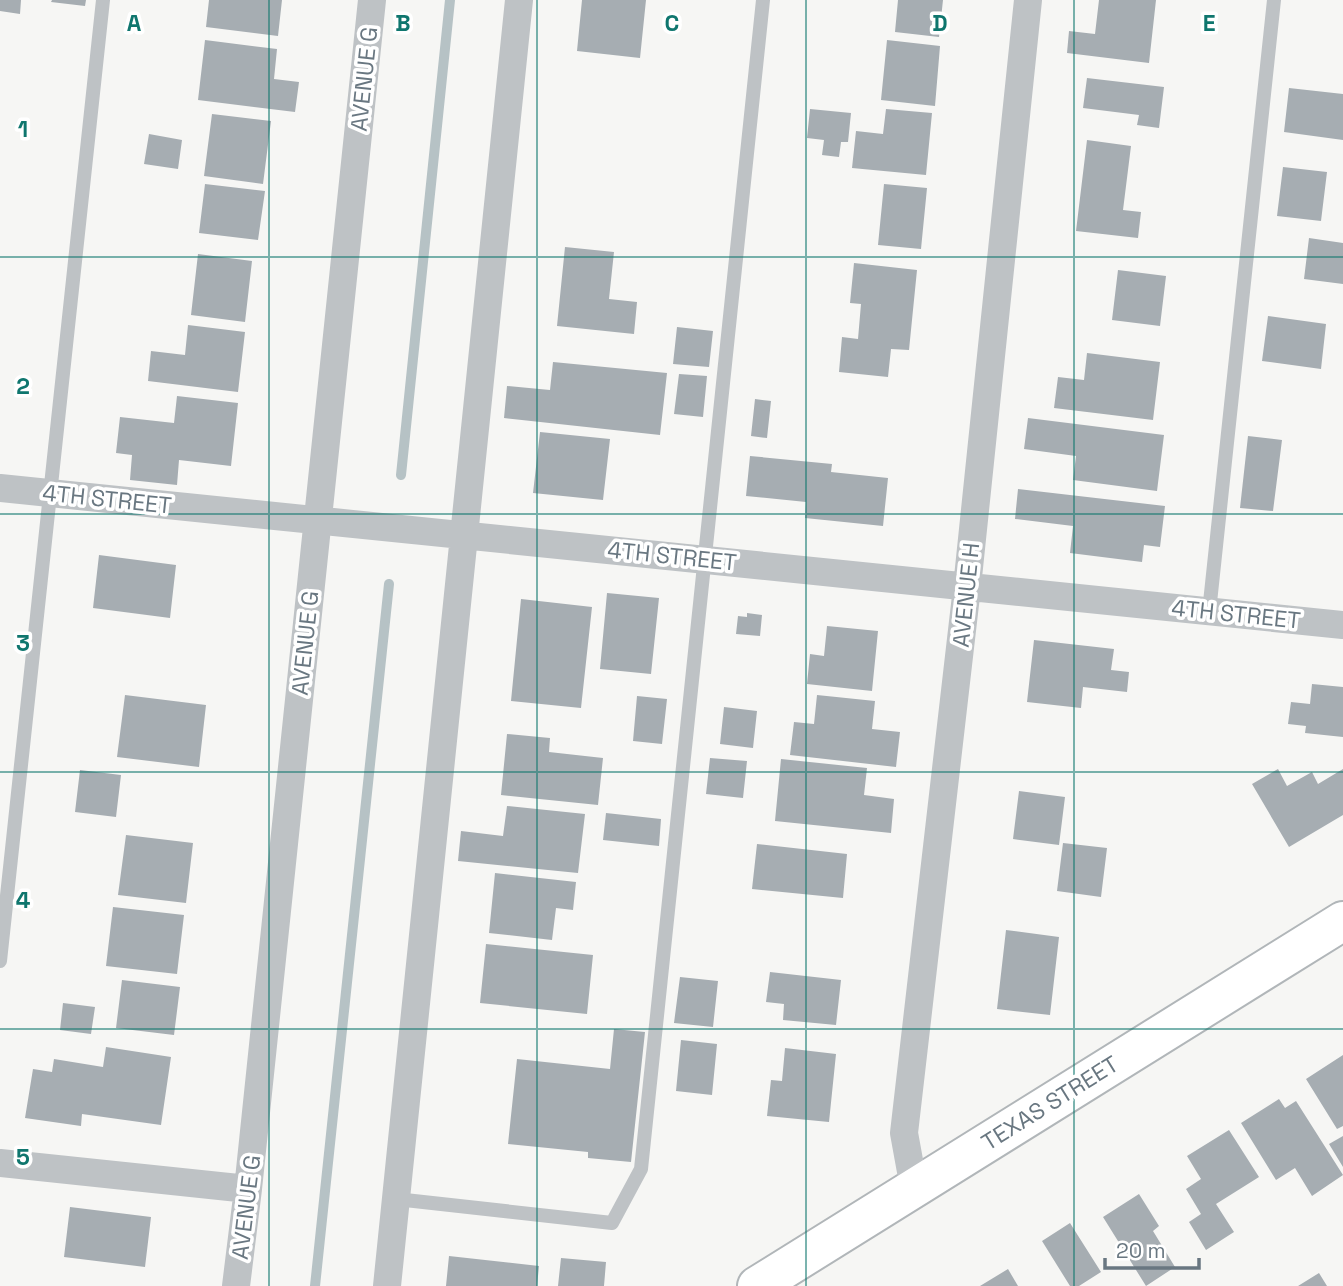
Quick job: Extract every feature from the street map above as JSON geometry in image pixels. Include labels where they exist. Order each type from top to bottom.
[{"type":"street","name":"AVENUE G","points":[[236,1286],[372,0]]},
{"type":"street","points":[[387,1286],[519,0]]},
{"type":"street","name":"AVENUE H","points":[[914,1188],[904,1133],[967,587],[1028,0]]},
{"type":"street","name":"4TH STREET","points":[[0,488],[1343,625]]},
{"type":"street","name":"TEXAS STREET","points":[[757,1286],[1343,921]]},
{"type":"street","points":[[0,1163],[248,1189]]},
{"type":"lane","points":[[0,961],[103,0]]},
{"type":"lane","points":[[396,1199],[612,1223],[641,1169],[764,0]]},
{"type":"lane","points":[[1209,612],[1275,0]]},
{"type":"building","points":[[0,0],[21,0],[20,14],[0,11]]},
{"type":"building","points":[[86,0],[85,6],[51,2]]},
{"type":"building","points":[[209,0],[282,0],[278,36],[206,27]]},
{"type":"building","points":[[582,0],[646,0],[640,58],[577,51]]},
{"type":"building","points":[[898,0],[943,0],[939,37],[895,32]]},
{"type":"building","points":[[1099,0],[1156,0],[1149,63],[1067,53],[1069,31],[1095,34]]},
{"type":"building","points":[[205,40],[277,49],[274,79],[299,82],[295,112],[198,100]]},
{"type":"building","points":[[887,40],[940,46],[935,106],[881,100]]},
{"type":"building","points":[[1087,78],[1164,87],[1159,128],[1137,125],[1139,115],[1083,108]]},
{"type":"building","points":[[1289,88],[1343,94],[1343,140],[1284,132]]},
{"type":"building","points":[[810,109],[851,113],[848,142],[841,142],[839,157],[822,155],[824,140],[807,138]]},
{"type":"building","points":[[886,109],[932,113],[926,175],[852,168],[856,131],[883,134]]},
{"type":"building","points":[[212,114],[271,121],[263,184],[204,176]]},
{"type":"building","points":[[149,134],[182,140],[178,169],[144,164]]},
{"type":"building","points":[[1087,140],[1131,146],[1123,210],[1141,212],[1138,238],[1076,231]]},
{"type":"building","points":[[1283,167],[1327,172],[1321,221],[1277,216]]},
{"type":"building","points":[[205,184],[265,191],[258,240],[199,233]]},
{"type":"building","points":[[884,184],[927,188],[921,249],[878,245]]},
{"type":"building","points":[[1309,238],[1343,243],[1343,284],[1304,279]]},
{"type":"building","points":[[565,247],[614,252],[609,299],[637,302],[634,334],[557,326]]},
{"type":"building","points":[[198,254],[252,261],[245,322],[191,315]]},
{"type":"building","points":[[854,263],[917,270],[909,350],[891,349],[888,377],[839,372],[842,337],[858,339],[861,304],[850,303]]},
{"type":"building","points":[[1118,270],[1166,276],[1160,326],[1112,320]]},
{"type":"building","points":[[1268,316],[1326,324],[1321,369],[1262,361]]},
{"type":"building","points":[[188,325],[245,332],[238,392],[148,381],[151,351],[185,355]]},
{"type":"building","points":[[677,327],[713,331],[709,367],[673,364]]},
{"type":"building","points":[[1087,353],[1160,362],[1153,420],[1054,408],[1058,377],[1084,380]]},
{"type":"building","points":[[553,362],[667,373],[660,435],[504,418],[507,386],[550,390]]},
{"type":"building","points":[[679,374],[707,376],[703,417],[674,414]]},
{"type":"building","points":[[177,396],[238,403],[231,466],[179,460],[177,485],[130,480],[132,455],[116,453],[120,417],[174,423]]},
{"type":"building","points":[[755,399],[771,401],[767,438],[751,436]]},
{"type":"building","points":[[1028,418],[1164,435],[1157,491],[1073,480],[1076,456],[1024,449]]},
{"type":"building","points":[[540,432],[610,439],[603,500],[533,493]]},
{"type":"building","points":[[1248,436],[1282,440],[1273,511],[1240,508]]},
{"type":"building","points":[[750,456],[832,464],[831,472],[888,478],[883,526],[805,518],[806,502],[746,496]]},
{"type":"building","points":[[1018,489],[1165,506],[1160,547],[1144,545],[1142,562],[1070,553],[1073,526],[1015,519]]},
{"type":"building","points":[[99,555],[176,565],[170,618],[93,608]]},
{"type":"building","points":[[607,593],[659,598],[651,674],[600,669]]},
{"type":"building","points":[[521,599],[592,607],[581,708],[511,701]]},
{"type":"building","points":[[747,613],[762,615],[760,636],[736,634],[738,616],[747,617]]},
{"type":"building","points":[[827,626],[878,631],[872,691],[807,684],[810,654],[824,656]]},
{"type":"building","points":[[1034,640],[1114,649],[1111,670],[1129,672],[1127,692],[1083,687],[1081,708],[1027,702]]},
{"type":"building","points":[[1312,684],[1343,687],[1343,737],[1305,733],[1306,726],[1288,724],[1291,702],[1310,704]]},
{"type":"building","points":[[125,695],[206,705],[199,767],[117,757]]},
{"type":"building","points":[[817,695],[875,701],[872,729],[900,732],[896,767],[790,755],[794,722],[814,724]]},
{"type":"building","points":[[637,696],[667,699],[662,744],[633,741]]},
{"type":"building","points":[[724,707],[757,711],[753,748],[720,744]]},
{"type":"building","points":[[507,734],[550,738],[549,752],[603,758],[598,805],[501,795]]},
{"type":"building","points":[[710,758],[747,761],[743,798],[706,794]]},
{"type":"building","points":[[781,759],[867,768],[864,795],[894,799],[891,833],[775,821]]},
{"type":"building","points":[[1278,769],[1287,786],[1312,772],[1318,784],[1343,769],[1343,815],[1289,847],[1252,784]]},
{"type":"building","points":[[80,770],[121,775],[116,817],[75,812]]},
{"type":"building","points":[[1019,791],[1065,797],[1059,845],[1013,839]]},
{"type":"building","points":[[507,806],[585,814],[578,873],[458,861],[461,831],[503,836]]},
{"type":"building","points":[[606,813],[661,819],[659,846],[603,840]]},
{"type":"building","points":[[126,835],[193,843],[186,903],[118,895]]},
{"type":"building","points":[[1063,843],[1107,848],[1101,897],[1057,891]]},
{"type":"building","points":[[757,844],[847,854],[843,898],[752,889]]},
{"type":"building","points":[[495,873],[576,882],[573,910],[556,908],[552,940],[489,933]]},
{"type":"building","points":[[113,907],[184,915],[177,974],[106,966]]},
{"type":"building","points":[[1006,930],[1059,937],[1050,1015],[997,1009]]},
{"type":"building","points":[[486,944],[593,955],[587,1014],[480,1003]]},
{"type":"building","points":[[770,972],[841,980],[836,1025],[783,1020],[784,1004],[766,1002]]},
{"type":"building","points":[[680,977],[718,981],[713,1027],[674,1023]]},
{"type":"building","points":[[122,980],[180,987],[174,1035],[116,1028]]},
{"type":"building","points":[[63,1003],[95,1007],[91,1034],[60,1030]]},
{"type":"building","points":[[614,1029],[645,1032],[631,1162],[588,1158],[588,1152],[508,1144],[517,1059],[610,1069]]},
{"type":"building","points":[[681,1040],[717,1044],[712,1095],[676,1091]]},
{"type":"building","points":[[106,1047],[171,1057],[161,1125],[82,1114],[81,1126],[25,1118],[33,1069],[52,1072],[54,1059],[103,1067]]},
{"type":"building","points":[[785,1048],[836,1054],[829,1122],[767,1116],[771,1080],[782,1081]]},
{"type":"building","points":[[1343,1055],[1343,1126],[1337,1129],[1306,1079]]},
{"type":"building","points":[[1279,1099],[1285,1108],[1296,1101],[1343,1175],[1312,1196],[1295,1168],[1276,1180],[1241,1123]]},
{"type":"building","points":[[1229,1130],[1259,1177],[1216,1204],[1234,1232],[1206,1250],[1189,1222],[1201,1214],[1186,1189],[1201,1179],[1187,1156]]},
{"type":"building","points":[[1343,1136],[1343,1167],[1329,1144]]},
{"type":"building","points":[[1139,1194],[1159,1226],[1153,1231],[1175,1267],[1146,1286],[1103,1217]]},
{"type":"building","points":[[70,1207],[151,1217],[145,1267],[64,1257]]},
{"type":"building","points":[[1070,1223],[1101,1272],[1079,1286],[1070,1286],[1042,1241]]},
{"type":"building","points":[[449,1256],[539,1266],[537,1286],[446,1286]]},
{"type":"building","points":[[561,1258],[606,1262],[604,1286],[558,1286]]},
{"type":"building","points":[[1008,1269],[1018,1286],[980,1286]]},
{"type":"building","points":[[1319,1273],[1327,1286],[1298,1286]]},
{"type":"waterway","points":[[401,475],[450,0]]},
{"type":"waterway","points":[[315,1286],[389,584]]}]
